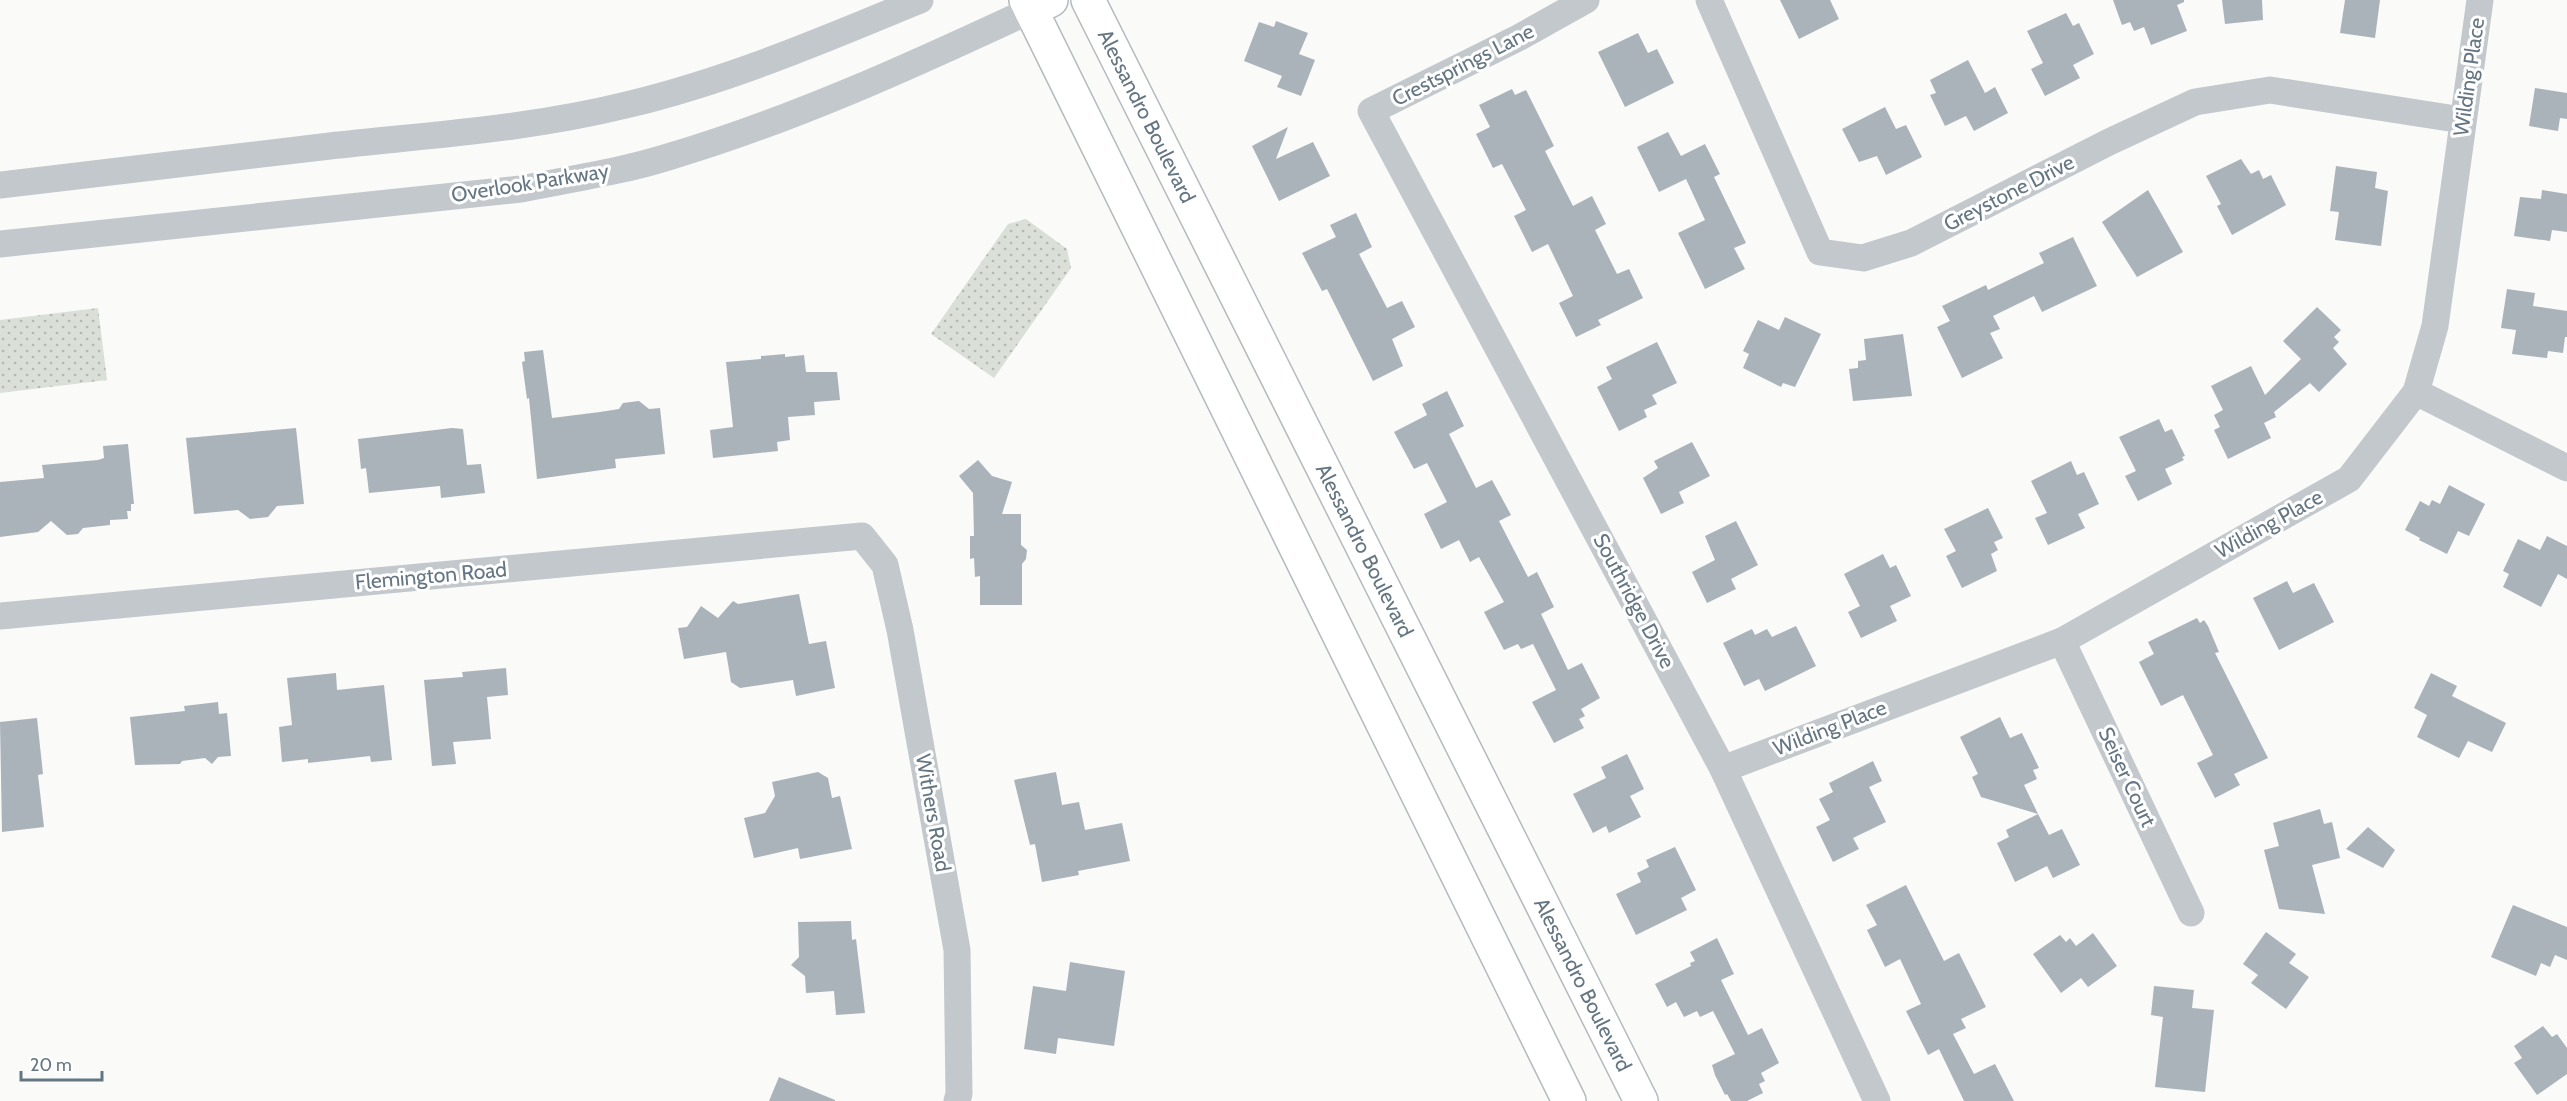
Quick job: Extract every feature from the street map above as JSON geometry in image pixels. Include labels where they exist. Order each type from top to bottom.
[{"type":"main road","name":"Alessandro Boulevard","points":[[1088,0],[1641,1101]]},
{"type":"main road","points":[[1036,3],[1569,1101]]},
{"type":"street","points":[[0,185],[331,146],[467,133],[624,106],[703,85],[837,35],[920,0]]},
{"type":"street","name":"Crestsprings Lane","points":[[1371,111],[1520,37],[1586,0]]},
{"type":"street","name":"Greystone Drive","points":[[1709,0],[1820,252],[1863,258],[1911,243],[2109,142],[2195,102],[2270,90],[2462,120]]},
{"type":"street","name":"Wilding Place","points":[[1723,769],[2062,640],[2349,479],[2416,392],[2435,326],[2480,0]]},
{"type":"street","name":"Overlook Parkway","points":[[0,244],[521,189],[666,158],[799,113],[1036,3]]},
{"type":"street","name":"Southridge Drive","points":[[1371,111],[1723,769],[1877,1101]]},
{"type":"street","points":[[2416,392],[2567,468]]},
{"type":"street","name":"Flemington Road","points":[[0,616],[862,536]]},
{"type":"street","name":"Withers Road","points":[[862,536],[885,565],[888,576],[900,630],[957,950],[957,1101]]},
{"type":"street","name":"Seiser Court","points":[[2062,640],[2191,913]]},
{"type":"shaded area","points":[[1026,219],[1067,249],[1071,268],[994,378],[931,334],[1008,224]]},
{"type":"shaded area","points":[[98,308],[107,380],[0,393],[0,320]]},
{"type":"building","points":[[1780,0],[1830,0],[1839,19],[1799,39]]},
{"type":"building","points":[[2113,0],[2184,0],[2177,5],[2187,31],[2151,45],[2144,27],[2134,31],[2130,22],[2122,25]]},
{"type":"building","points":[[2222,0],[2262,0],[2263,20],[2225,24]]},
{"type":"building","points":[[2345,0],[2380,0],[2375,38],[2340,33]]},
{"type":"building","points":[[2066,13],[2073,26],[2079,23],[2094,54],[2073,65],[2080,78],[2045,96],[2031,69],[2043,63],[2027,31]]},
{"type":"building","points":[[1276,21],[1308,33],[1299,54],[1315,60],[1301,96],[1277,87],[1282,76],[1244,61],[1259,22],[1274,27]]},
{"type":"building","points":[[1638,33],[1648,53],[1657,49],[1674,83],[1625,107],[1598,52]]},
{"type":"building","points":[[1968,60],[1985,93],[1995,87],[2008,113],[1974,131],[1966,116],[1945,126],[1930,95],[1936,93],[1930,80]]},
{"type":"building","points":[[2535,88],[2567,93],[2567,119],[2560,118],[2558,131],[2529,126]]},
{"type":"building","points":[[1512,89],[1515,95],[1526,90],[1554,146],[1545,151],[1573,206],[1592,196],[1606,224],[1595,230],[1617,274],[1629,269],[1643,298],[1598,320],[1601,325],[1576,337],[1559,303],[1573,296],[1548,244],[1532,252],[1514,216],[1526,210],[1502,164],[1493,168],[1476,134],[1490,127],[1479,105]]},
{"type":"building","points":[[1885,107],[1896,129],[1906,125],[1922,157],[1886,175],[1877,156],[1859,162],[1842,129]]},
{"type":"building","points":[[1288,127],[1276,159],[1313,142],[1330,176],[1279,201],[1252,146]]},
{"type":"building","points":[[1668,132],[1681,156],[1705,144],[1720,174],[1714,177],[1746,243],[1734,248],[1745,269],[1705,289],[1678,233],[1705,220],[1686,179],[1659,192],[1637,147]]},
{"type":"building","points":[[2241,159],[2251,174],[2259,170],[2263,179],[2271,175],[2286,205],[2232,235],[2217,206],[2221,204],[2206,176]]},
{"type":"building","points":[[2336,166],[2377,172],[2375,188],[2388,191],[2381,246],[2335,240],[2339,212],[2330,211]]},
{"type":"building","points":[[2148,190],[2183,252],[2137,277],[2102,222]]},
{"type":"building","points":[[2542,190],[2567,194],[2567,232],[2552,230],[2550,241],[2514,236],[2520,197],[2541,199]]},
{"type":"building","points":[[1356,213],[1372,247],[1359,254],[1387,308],[1402,301],[1415,327],[1392,339],[1403,366],[1373,381],[1327,289],[1322,291],[1302,253],[1336,237],[1330,225]]},
{"type":"building","points":[[2073,237],[2097,286],[2042,312],[2034,296],[1993,316],[2000,329],[1990,333],[2003,358],[1962,378],[1937,327],[1950,321],[1942,306],[1986,285],[1988,290],[2044,263],[2039,253]]},
{"type":"building","points":[[2507,289],[2535,293],[2533,306],[2567,311],[2567,337],[2565,337],[2563,353],[2548,351],[2547,358],[2512,354],[2516,330],[2501,328]]},
{"type":"building","points":[[2317,307],[2341,330],[2334,337],[2339,342],[2333,348],[2347,364],[2319,392],[2310,383],[2274,412],[2276,417],[2264,423],[2271,438],[2228,459],[2214,430],[2220,427],[2214,415],[2223,410],[2211,386],[2251,366],[2265,395],[2301,359],[2283,341]]},
{"type":"building","points":[[1785,317],[1821,334],[1795,387],[1783,383],[1781,387],[1743,368],[1749,354],[1743,351],[1758,320],[1779,330]]},
{"type":"building","points":[[1903,334],[1912,396],[1853,401],[1849,369],[1858,368],[1858,361],[1866,360],[1864,339]]},
{"type":"building","points":[[1657,342],[1677,383],[1652,395],[1657,404],[1644,410],[1647,417],[1619,431],[1597,387],[1612,379],[1606,367]]},
{"type":"building","points":[[543,350],[552,418],[619,409],[623,403],[639,401],[649,409],[660,408],[665,454],[615,459],[616,468],[537,479],[529,398],[527,399],[522,362],[525,361],[524,352]]},
{"type":"building","points":[[785,354],[785,357],[804,355],[806,372],[837,372],[840,400],[814,402],[815,415],[788,417],[790,440],[777,442],[778,451],[713,458],[710,430],[733,427],[726,362]]},
{"type":"building","points":[[1447,391],[1464,426],[1449,434],[1476,488],[1492,480],[1511,515],[1499,521],[1528,577],[1537,572],[1554,607],[1541,614],[1568,670],[1582,663],[1600,698],[1581,709],[1585,716],[1579,719],[1584,728],[1554,743],[1532,702],[1556,690],[1533,644],[1521,649],[1518,644],[1504,650],[1484,612],[1504,602],[1479,557],[1470,562],[1459,540],[1441,549],[1424,514],[1447,502],[1427,463],[1414,469],[1394,432],[1427,415],[1422,404]]},
{"type":"building","points":[[2159,419],[2165,432],[2172,429],[2185,456],[2182,457],[2184,460],[2165,469],[2172,484],[2138,501],[2125,476],[2136,471],[2119,437]]},
{"type":"building","points":[[296,428],[304,504],[277,506],[268,517],[250,519],[238,510],[194,514],[186,438]]},
{"type":"building","points":[[452,428],[463,429],[467,465],[481,464],[485,493],[441,498],[440,486],[369,493],[366,468],[361,469],[358,439]]},
{"type":"building","points":[[1692,442],[1710,476],[1679,492],[1684,503],[1661,514],[1643,478],[1658,468],[1654,461]]},
{"type":"building","points":[[128,444],[134,504],[131,504],[131,511],[127,511],[128,519],[110,520],[110,525],[83,528],[78,534],[67,535],[51,521],[38,532],[0,537],[0,482],[44,478],[42,465],[98,460],[104,458],[103,446]]},
{"type":"building","points":[[978,460],[992,476],[1012,482],[1002,514],[1021,514],[1021,545],[1027,550],[1026,559],[1022,564],[1022,605],[980,605],[980,576],[975,577],[974,558],[970,559],[970,536],[974,536],[973,493],[959,476]]},
{"type":"building","points":[[2071,461],[2077,475],[2084,472],[2099,504],[2078,514],[2085,528],[2048,545],[2035,518],[2047,513],[2031,481]]},
{"type":"building","points":[[2449,485],[2485,504],[2469,536],[2458,531],[2447,554],[2405,530],[2420,501],[2429,506],[2432,500],[2440,504]]},
{"type":"building","points":[[1988,508],[2003,538],[1994,542],[1998,550],[1991,554],[1997,571],[1962,588],[1946,556],[1956,551],[1944,529]]},
{"type":"building","points":[[1736,521],[1758,565],[1731,579],[1736,589],[1707,603],[1692,572],[1715,560],[1705,536]]},
{"type":"building","points":[[2547,536],[2567,546],[2567,579],[2558,574],[2541,607],[2503,587],[2509,574],[2503,571],[2518,539],[2540,550]]},
{"type":"building","points":[[1883,554],[1890,568],[1896,565],[1911,596],[1890,606],[1897,621],[1861,638],[1848,612],[1860,606],[1844,574]]},
{"type":"building","points":[[2287,581],[2293,593],[2314,583],[2334,622],[2279,650],[2253,598]]},
{"type":"building","points":[[799,594],[809,644],[826,641],[835,688],[796,696],[793,680],[740,688],[731,682],[726,652],[684,659],[678,628],[687,627],[701,606],[718,618],[733,601],[738,604]]},
{"type":"building","points":[[2197,618],[2200,623],[2204,620],[2208,626],[2219,652],[2215,653],[2268,758],[2234,774],[2240,785],[2215,798],[2197,763],[2213,755],[2183,695],[2161,706],[2139,662],[2154,654],[2148,642]]},
{"type":"building","points":[[1796,626],[1816,666],[1765,691],[1759,679],[1744,686],[1723,643],[1752,629],[1755,635],[1767,629],[1772,637]]},
{"type":"building","points":[[506,668],[508,695],[487,697],[491,739],[453,742],[456,764],[432,766],[424,680],[463,677],[462,672]]},
{"type":"building","points":[[336,673],[337,690],[384,685],[392,760],[371,762],[370,756],[308,763],[308,759],[282,762],[279,727],[292,725],[287,678]]},
{"type":"building","points":[[2431,673],[2457,686],[2452,696],[2506,723],[2492,752],[2468,741],[2459,758],[2417,737],[2427,715],[2414,708]]},
{"type":"building","points":[[218,702],[219,714],[227,713],[231,756],[218,757],[212,764],[205,758],[182,761],[180,764],[135,765],[130,717],[185,711],[184,706]]},
{"type":"building","points":[[2000,717],[2010,738],[2022,733],[2039,768],[2033,770],[2037,779],[2024,785],[2038,814],[1981,797],[1972,777],[1978,774],[1960,737]]},
{"type":"building","points":[[37,718],[43,774],[38,775],[44,827],[2,832],[0,722]]},
{"type":"building","points":[[1627,754],[1644,789],[1630,796],[1641,817],[1609,833],[1606,826],[1593,833],[1573,794],[1606,778],[1601,767]]},
{"type":"building","points":[[1873,761],[1882,781],[1869,787],[1886,822],[1853,838],[1859,849],[1833,862],[1816,827],[1830,820],[1819,799],[1833,792],[1829,783]]},
{"type":"building","points":[[818,772],[828,778],[832,798],[840,796],[852,849],[800,859],[798,848],[754,858],[744,818],[765,813],[775,796],[772,782]]},
{"type":"building","points":[[1056,772],[1062,805],[1079,802],[1085,830],[1122,823],[1130,861],[1078,871],[1079,875],[1042,882],[1035,844],[1030,845],[1014,780]]},
{"type":"building","points":[[2320,809],[2324,824],[2332,822],[2340,858],[2312,865],[2325,914],[2279,909],[2264,850],[2279,846],[2273,823]]},
{"type":"building","points":[[2038,814],[2049,835],[2062,829],[2080,865],[2053,878],[2047,866],[2015,882],[1997,843],[2009,837],[2006,830]]},
{"type":"building","points":[[2368,827],[2395,850],[2383,868],[2346,849]]},
{"type":"building","points":[[1675,847],[1696,890],[1681,898],[1687,910],[1636,935],[1616,894],[1641,882],[1637,873],[1649,867],[1646,860]]},
{"type":"building","points":[[1906,885],[1944,961],[1959,953],[1986,1007],[1961,1019],[1966,1028],[1953,1034],[1974,1074],[1995,1064],[2014,1101],[1964,1101],[1939,1049],[1928,1055],[1906,1011],[1921,1004],[1900,959],[1885,967],[1867,930],[1877,925],[1866,905]]},
{"type":"building","points":[[2513,905],[2567,927],[2567,960],[2555,955],[2550,967],[2541,963],[2536,976],[2491,957]]},
{"type":"building","points":[[851,921],[852,940],[856,939],[865,1013],[836,1015],[834,991],[806,993],[805,976],[791,965],[799,957],[798,922]]},
{"type":"building","points":[[2266,932],[2296,954],[2289,963],[2309,977],[2286,1009],[2251,983],[2258,975],[2243,964]]},
{"type":"building","points":[[2093,933],[2117,966],[2088,987],[2081,978],[2061,993],[2033,954],[2060,935],[2066,942],[2070,938],[2076,946]]},
{"type":"building","points":[[1717,938],[1734,974],[1721,980],[1748,1035],[1762,1028],[1779,1063],[1761,1073],[1765,1081],[1759,1084],[1763,1093],[1747,1101],[1731,1101],[1727,1094],[1725,1095],[1715,1075],[1712,1065],[1735,1054],[1713,1011],[1700,1017],[1697,1011],[1684,1017],[1676,1002],[1667,1007],[1655,984],[1691,966],[1690,963],[1695,961],[1690,952]]},
{"type":"building","points":[[1070,962],[1125,971],[1114,1046],[1058,1038],[1056,1054],[1024,1049],[1033,986],[1066,991]]},
{"type":"building","points":[[2154,986],[2194,990],[2192,1008],[2214,1010],[2205,1092],[2155,1087],[2163,1017],[2151,1015]]},
{"type":"building","points":[[2543,1026],[2552,1037],[2557,1034],[2567,1048],[2567,1074],[2537,1095],[2514,1063],[2522,1058],[2514,1046]]},
{"type":"building","points":[[779,1077],[835,1100],[835,1101],[769,1101]]}]
